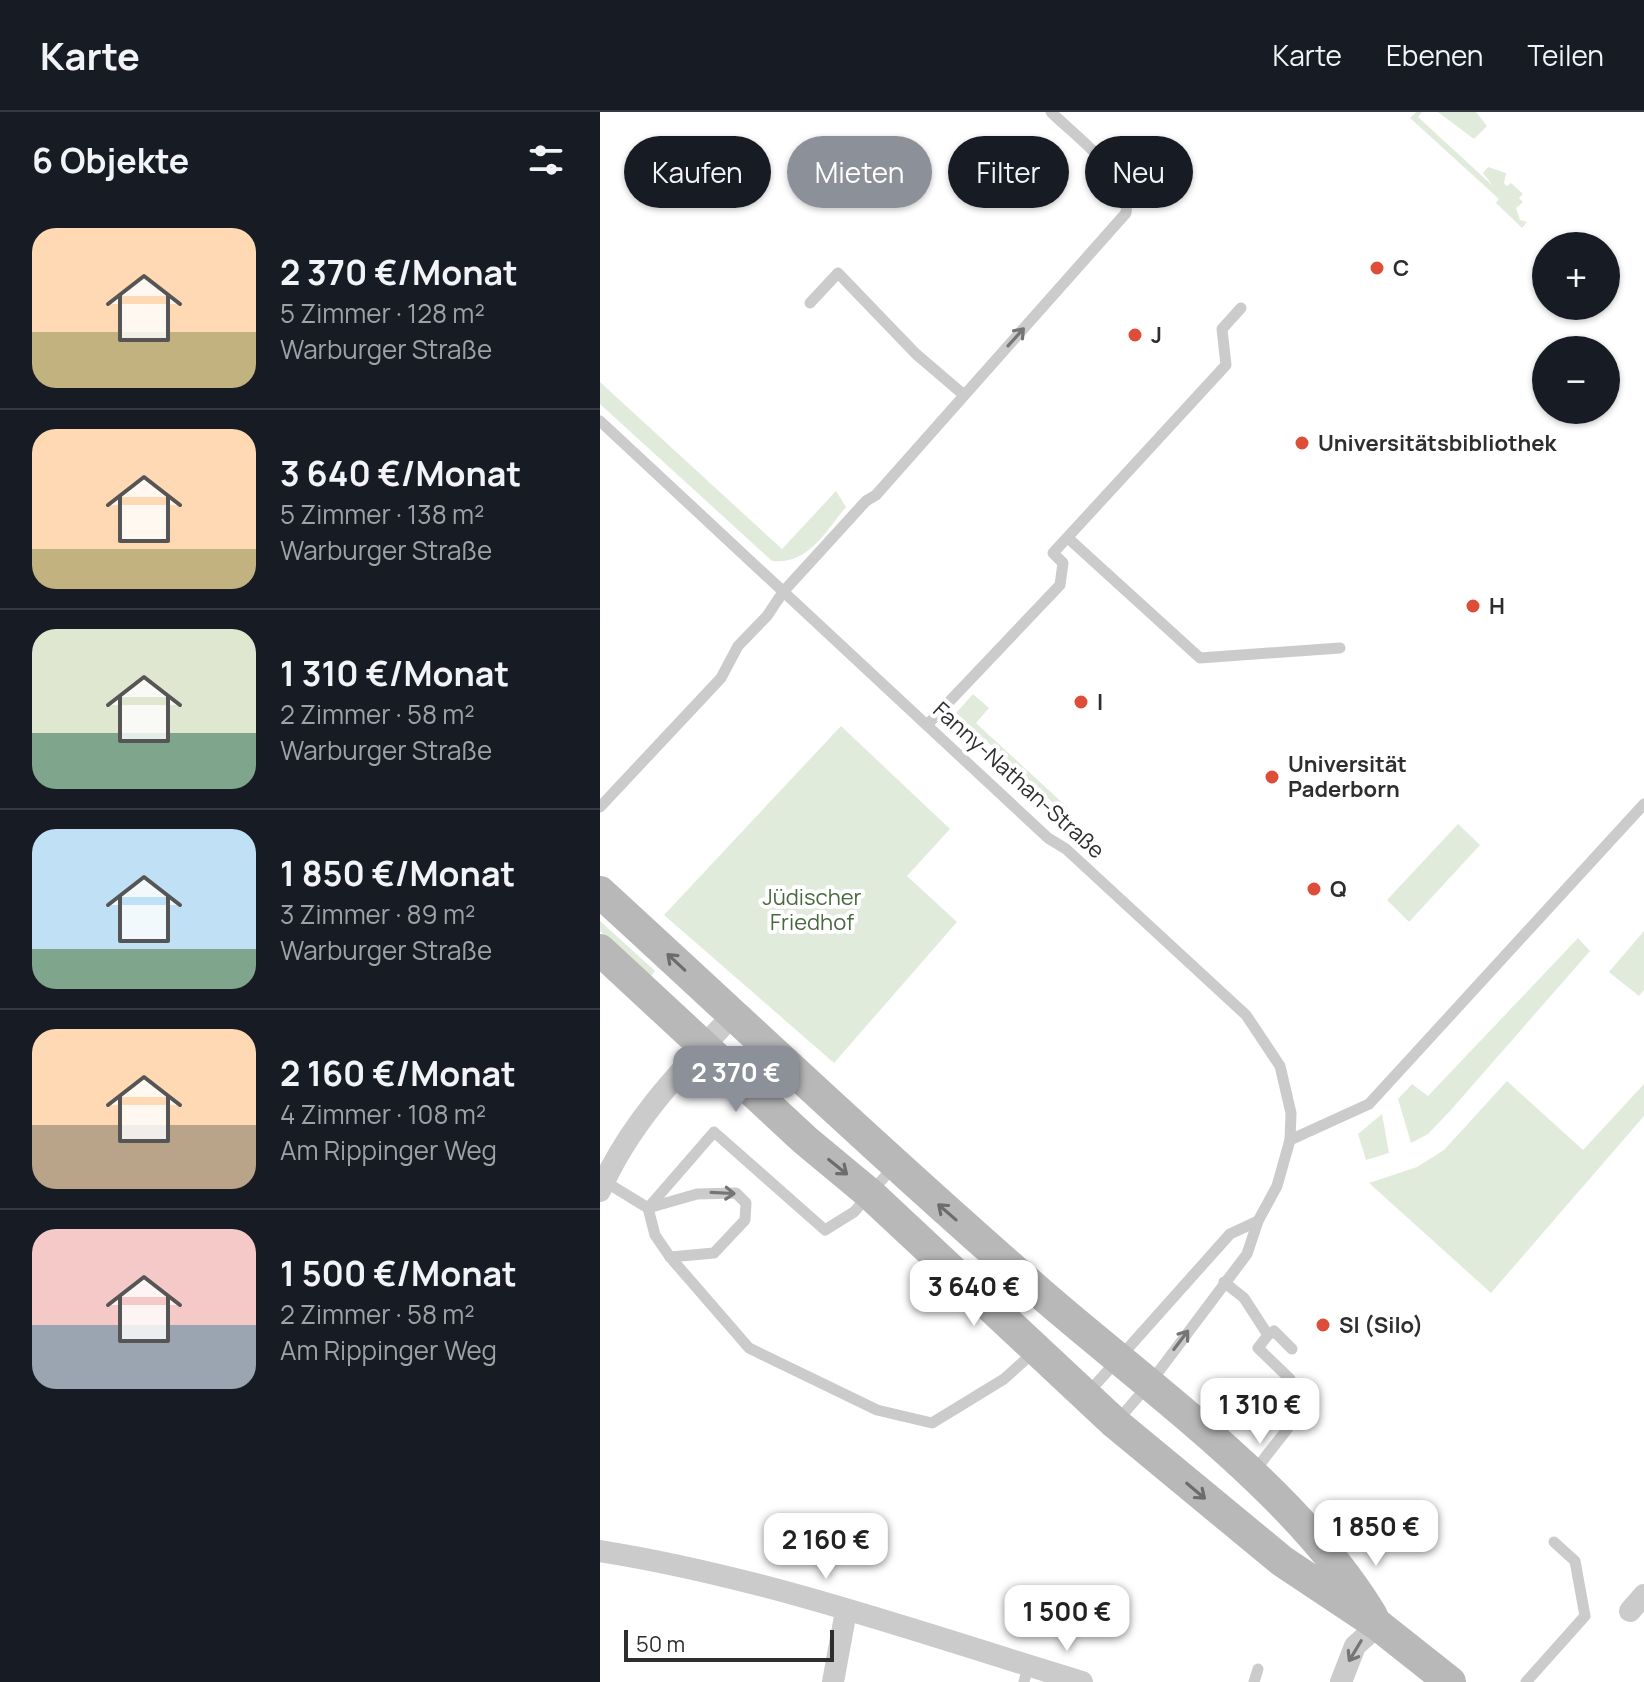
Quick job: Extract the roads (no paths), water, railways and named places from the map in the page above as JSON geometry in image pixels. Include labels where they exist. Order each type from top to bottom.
[{"type":"main road","points":[[600,892],[894,1166],[1150,1383],[1285,1507],[1348,1576],[1378,1625]]},
{"type":"main road","points":[[600,950],[805,1140],[870,1194],[1115,1423],[1282,1561],[1378,1625],[1450,1682]]},
{"type":"street","points":[[602,1186],[637,1128],[679,1072],[733,1015]]},
{"type":"street","points":[[600,1551],[659,1562],[846,1611],[1026,1674],[1082,1682]]},
{"type":"street","points":[[833,1682],[846,1611]]},
{"type":"street","points":[[1341,1682],[1355,1646],[1378,1625]]},
{"type":"lane","points":[[600,807],[721,678],[738,646],[767,616],[783,592],[866,501],[876,495],[1126,213],[1128,202],[1121,181],[1051,112]]},
{"type":"lane","points":[[810,303],[838,273],[916,354],[964,395]]},
{"type":"lane","points":[[927,725],[1060,585],[1063,563],[1053,553],[1226,365],[1222,329],[1241,308]]},
{"type":"lane","name":"Fanny-Nathan-Straße","points":[[600,421],[927,725],[1246,1015],[1280,1066],[1291,1113],[1290,1140],[1277,1186],[1258,1221],[1247,1254],[1150,1383],[1115,1423]]},
{"type":"lane","points":[[1068,538],[1200,658],[1340,648]]},
{"type":"lane","points":[[1290,1140],[1369,1104],[1644,804]]},
{"type":"lane","points":[[648,1208],[714,1132],[825,1230],[854,1212],[894,1166]]},
{"type":"lane","points":[[602,1186],[648,1208],[715,1191],[736,1193],[746,1203],[745,1220],[714,1253],[670,1257]]},
{"type":"lane","points":[[648,1208],[655,1235],[670,1257],[749,1348],[877,1410],[932,1423],[1004,1379],[1037,1348]]},
{"type":"lane","points":[[1086,1395],[1230,1234],[1258,1221]]},
{"type":"lane","points":[[1224,1282],[1244,1298],[1268,1335]]},
{"type":"lane","points":[[1251,1476],[1288,1428],[1262,1406],[1290,1379],[1258,1348],[1274,1331],[1292,1349]]},
{"type":"lane","points":[[1526,1682],[1585,1616],[1575,1561],[1554,1542]]},
{"type":"lane","points":[[1254,1682],[1258,1669]]},
{"type":"place","name":"C","points":[[1377,268]]},
{"type":"place","name":"J","points":[[1135,335]]},
{"type":"place","name":"Universitätsbibliothek","points":[[1302,443]]},
{"type":"place","name":"H","points":[[1473,606]]},
{"type":"place","name":"I","points":[[1081,702]]},
{"type":"place","name":"Universität Paderborn","points":[[1272,777]]},
{"type":"place","name":"Q","points":[[1314,889]]},
{"type":"place","name":"SI (Silo)","points":[[1323,1325]]},
{"type":"park label","name":"Jüdischer Friedhof","points":[[812,910]]}]
